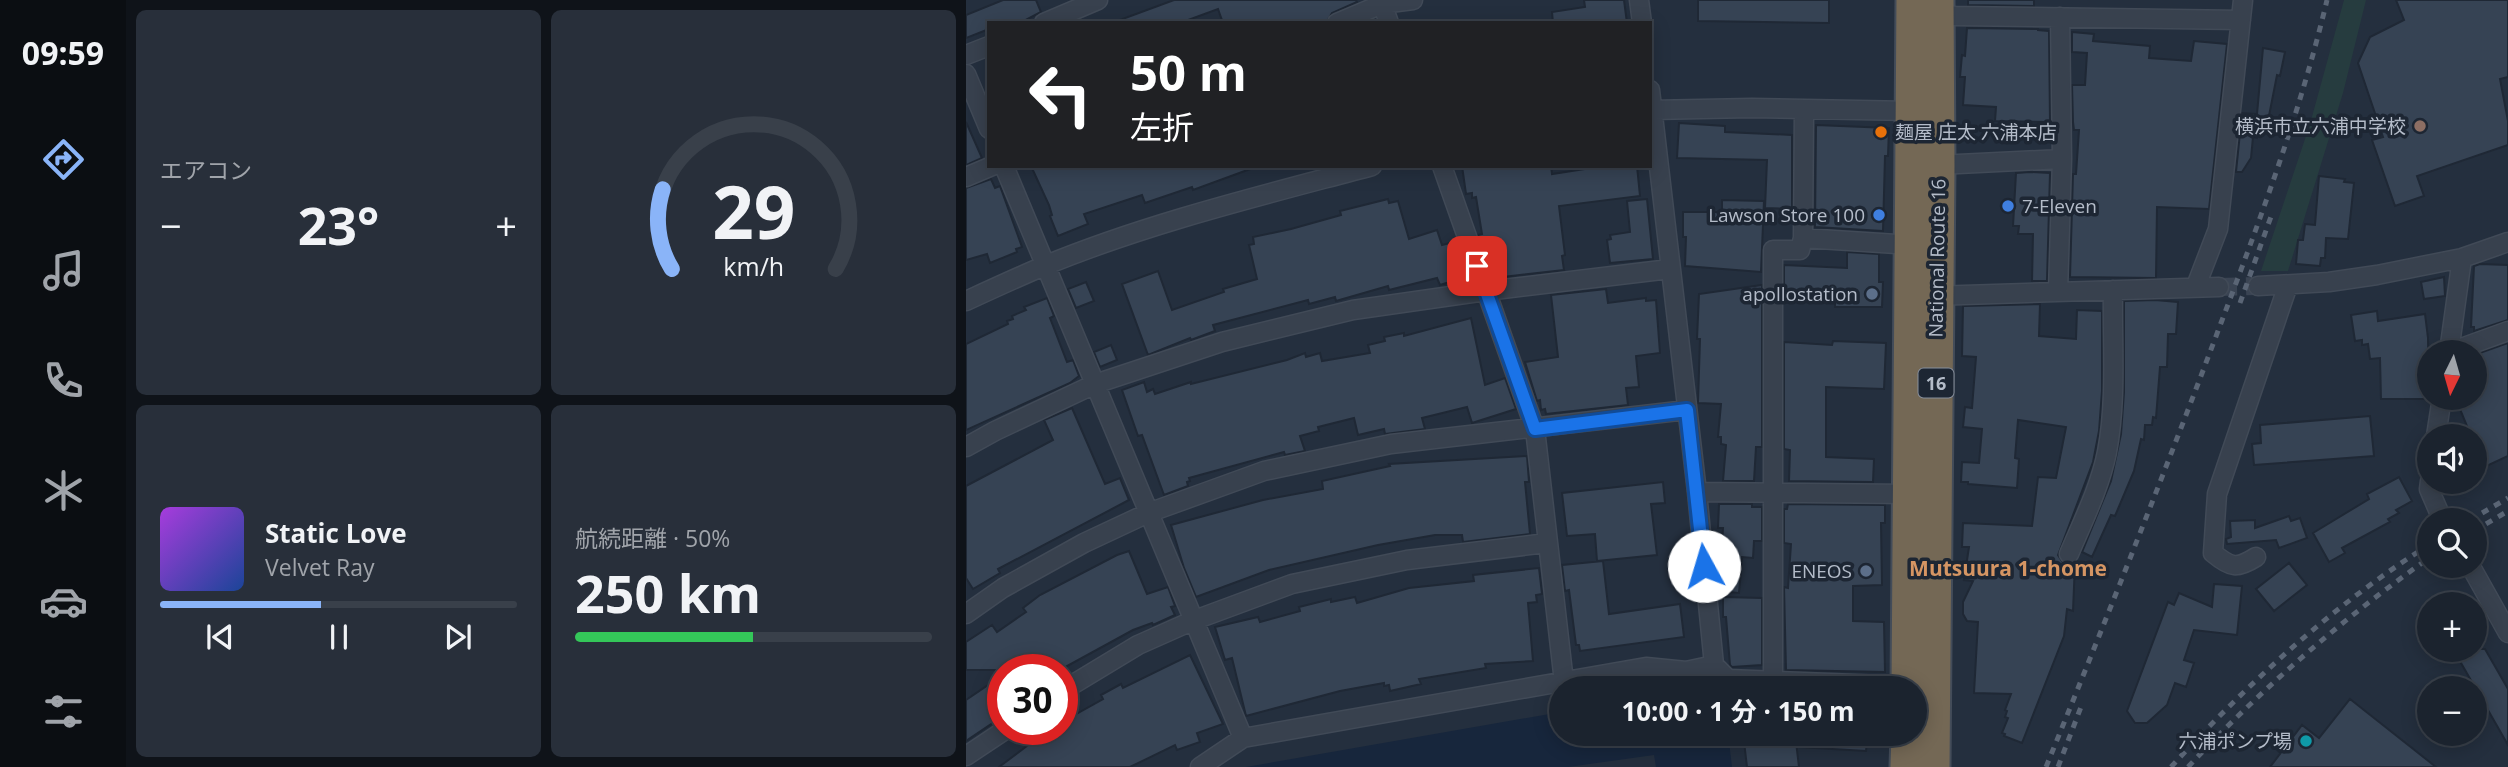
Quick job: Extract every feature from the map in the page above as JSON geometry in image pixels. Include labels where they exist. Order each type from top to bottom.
[{"type":"highway","name":"National Route 16","points":[[1929,4],[1912,111],[1912,244],[1924,296],[1933,767]]},
{"type":"highway","name":"National Route 16","points":[[1909,676],[1909,494],[1924,296],[1938,165],[1929,4]]},
{"type":"highway","points":[[1906,767],[1907,746]]},
{"type":"street","points":[[1049,21],[1098,0]]},
{"type":"street","points":[[1341,21],[1382,2],[1413,0]]},
{"type":"street","points":[[1639,0],[1642,21]]},
{"type":"street","points":[[2196,286],[2218,229],[2243,0]]},
{"type":"street","points":[[1382,2],[1389,21]]},
{"type":"street","points":[[1929,4],[1955,16],[2048,11],[2241,20]]},
{"type":"street","points":[[2048,11],[2062,159],[2058,292]]},
{"type":"street","points":[[966,55],[987,47]]},
{"type":"street","points":[[966,74],[987,124]]},
{"type":"street","points":[[1652,110],[1804,108],[1912,111]]},
{"type":"street","points":[[1773,676],[1773,250],[1800,250],[1803,238],[1804,108]]},
{"type":"street","points":[[1652,118],[1697,492],[1714,665],[1725,676]]},
{"type":"street","points":[[1938,165],[2062,159]]},
{"type":"street","points":[[966,177],[987,168]]},
{"type":"street","points":[[1005,168],[1243,738]]},
{"type":"street","points":[[966,301],[1046,265],[1136,234],[1255,197],[1364,168]]},
{"type":"street","points":[[1443,168],[1535,429],[1563,676]]},
{"type":"street","points":[[1803,238],[1912,244]]},
{"type":"street","points":[[2258,286],[2329,282],[2462,258],[2508,242]]},
{"type":"street","points":[[2451,340],[2462,258]]},
{"type":"street","points":[[966,447],[1095,384],[1222,342],[1353,310],[1486,291],[1671,270]]},
{"type":"street","points":[[2256,556],[2242,565],[2234,565],[2227,564],[2213,553],[2217,494],[2288,285]]},
{"type":"street","points":[[1924,296],[2219,287]]},
{"type":"street","points":[[2069,554],[2091,502],[2106,453],[2112,409],[2113,289]]},
{"type":"street","points":[[2483,340],[2508,331]]},
{"type":"street","points":[[966,614],[1003,588],[1084,543],[1148,513],[1264,471],[1391,444],[1687,410]]},
{"type":"street","points":[[1697,492],[1909,494]]},
{"type":"street","points":[[1078,681],[1138,645],[1192,621],[1292,584],[1407,560],[1547,543]]},
{"type":"street","points":[[2477,578],[2508,633]]},
{"type":"street","points":[[1597,676],[1646,667],[1686,671],[1714,665]]},
{"type":"street","points":[[1200,767],[1243,738],[1549,685]]},
{"type":"street","points":[[966,756],[987,742]]},
{"type":"green space","points":[[2344,0],[2366,0],[2343,93],[2288,271],[2261,271],[2310,124]]},
{"type":"water","points":[[1549,714],[1549,746],[1730,746],[1732,767],[1656,767],[1654,755],[1568,767],[1246,767]]},
{"type":"building","points":[[1003,0],[1036,0],[1041,12],[1024,21],[987,21],[987,30],[966,38],[966,15]]},
{"type":"building","points":[[1174,0],[1357,2],[1332,13],[1327,21],[1222,21],[1218,9],[1185,21],[1117,21]]},
{"type":"building","points":[[1584,0],[1624,0],[1627,21],[1553,21],[1552,12],[1585,7]]},
{"type":"building","points":[[1698,0],[1829,0],[1829,23],[1698,21]]},
{"type":"building","points":[[1968,0],[2034,0],[2034,6],[1968,5]]},
{"type":"building","points":[[2396,0],[2508,0],[2508,77],[2500,79],[2508,121],[2508,145],[2417,176],[2424,196],[2395,206],[2372,140],[2383,137],[2358,63],[2370,37],[2404,20]]},
{"type":"building","points":[[1967,28],[2049,31],[2050,122],[1995,121],[1996,107],[1963,105],[1965,77],[1960,77]]},
{"type":"building","points":[[2072,32],[2094,34],[2093,41],[2150,46],[2149,58],[2191,61],[2194,41],[2227,44],[2209,209],[2157,207],[2156,278],[2070,277],[2073,174],[2076,174],[2079,130],[2074,130],[2072,85],[2085,85],[2087,53],[2072,52]]},
{"type":"building","points":[[2263,48],[2285,52],[2280,76],[2277,75],[2268,121],[2259,119],[2257,138],[2253,137],[2251,158],[2242,172],[2236,172],[2242,113],[2257,114]]},
{"type":"building","points":[[966,122],[982,158],[966,165]]},
{"type":"building","points":[[1679,123],[1725,126],[1725,132],[1792,135],[1792,209],[1765,208],[1767,160],[1677,158]]},
{"type":"building","points":[[1816,125],[1889,128],[1888,156],[1885,156],[1883,231],[1815,227]]},
{"type":"building","points":[[1032,168],[1253,168],[1193,190],[1192,187],[1145,203],[1142,195],[1084,214],[1088,224],[1058,236],[1050,216],[1049,205]]},
{"type":"building","points":[[1462,168],[1551,168],[1552,174],[1591,168],[1637,168],[1640,196],[1559,206],[1565,255],[1562,256],[1564,270],[1503,277],[1502,272],[1492,273],[1478,235],[1482,234],[1476,197],[1472,198],[1472,193],[1466,194]]},
{"type":"building","points":[[2016,173],[2050,173],[2047,281],[2032,281],[2033,234],[2018,234],[2019,226],[2013,226]]},
{"type":"building","points":[[2319,176],[2345,179],[2344,182],[2354,183],[2348,239],[2326,238],[2325,258],[2321,258],[2320,266],[2296,264],[2298,240],[2303,240],[2305,224],[2315,225]]},
{"type":"building","points":[[991,179],[995,188],[1000,186],[1022,247],[1016,249],[1017,252],[990,263],[987,254],[966,260],[966,188]]},
{"type":"building","points":[[1388,199],[1389,203],[1398,201],[1409,239],[1437,230],[1442,245],[1457,241],[1469,276],[1440,285],[1437,278],[1389,290],[1388,286],[1336,301],[1335,297],[1309,304],[1308,300],[1213,325],[1215,331],[1148,355],[1122,284],[1158,271],[1172,310],[1224,292],[1223,289],[1257,279],[1249,245],[1254,244],[1253,237],[1341,215],[1340,211]]},
{"type":"building","points":[[1647,199],[1653,259],[1610,263],[1607,240],[1611,239],[1610,235],[1630,232],[1627,201]]},
{"type":"building","points":[[1722,200],[1764,201],[1761,272],[1685,266],[1683,212],[1722,212]]},
{"type":"building","points":[[1847,252],[1879,254],[1879,282],[1883,282],[1882,307],[1835,307],[1835,295],[1784,293],[1784,265],[1847,268]]},
{"type":"building","points":[[2508,265],[2508,320],[2474,331],[2474,327],[2471,327],[2474,266]]},
{"type":"building","points":[[2444,277],[2445,296],[2424,299],[2421,282]]},
{"type":"building","points":[[1086,282],[1094,301],[1076,308],[1068,289]]},
{"type":"building","points":[[1762,285],[1762,447],[1756,447],[1754,481],[1723,481],[1726,445],[1721,444],[1721,437],[1718,437],[1721,404],[1698,403],[1699,294]]},
{"type":"building","points":[[1606,289],[1608,303],[1646,298],[1646,301],[1656,300],[1660,353],[1636,356],[1639,387],[1626,388],[1628,405],[1546,414],[1545,409],[1541,410],[1540,400],[1537,401],[1525,362],[1558,357],[1551,295]]},
{"type":"building","points":[[1047,298],[1054,316],[1050,318],[1067,362],[1073,360],[1079,376],[1070,383],[966,430],[966,344],[1008,324],[1007,321],[1013,319],[1012,316],[1026,310],[1024,307]]},
{"type":"building","points":[[2124,301],[2178,302],[2176,334],[2168,334],[2167,367],[2160,367],[2156,418],[2153,417],[2152,425],[2145,425],[2144,440],[2141,439],[2134,471],[2115,516],[2111,515],[2092,557],[2082,552],[2111,481],[2121,434]]},
{"type":"building","points":[[2040,304],[2039,336],[2076,339],[2077,310],[2102,311],[2102,391],[2093,462],[2058,555],[2064,564],[2075,563],[2073,611],[2067,609],[2064,636],[2022,743],[2002,733],[2008,718],[2005,717],[2005,710],[2011,694],[1974,693],[1978,622],[1967,621],[1963,614],[1963,602],[1973,581],[1964,580],[1969,547],[1962,547],[1963,523],[2032,526],[2038,477],[2056,478],[2066,427],[2018,420],[2015,458],[2019,459],[2017,488],[1961,482],[1962,462],[1979,463],[1982,429],[1963,427],[1965,407],[1972,408],[1976,357],[1962,356],[1963,306]]},
{"type":"building","points":[[2377,311],[2378,321],[2425,314],[2428,340],[2417,340],[2417,399],[2381,399],[2380,358],[2370,359],[2368,344],[2362,345],[2362,340],[2355,341],[2351,315]]},
{"type":"building","points":[[1471,318],[1485,385],[1505,378],[1516,409],[1472,423],[1467,407],[1422,418],[1425,429],[1385,434],[1384,429],[1358,435],[1354,418],[1318,427],[1319,431],[1300,436],[1305,451],[1285,455],[1284,452],[1189,478],[1188,486],[1164,495],[1142,435],[1138,436],[1122,390],[1144,382],[1147,392],[1153,389],[1155,394],[1305,353],[1306,357],[1320,353],[1322,361],[1370,353],[1368,345],[1385,341],[1384,337],[1404,333],[1404,336]]},
{"type":"building","points":[[1833,341],[1886,343],[1884,389],[1826,387],[1826,457],[1874,459],[1873,482],[1789,481],[1790,450],[1784,449],[1784,342],[1832,345]]},
{"type":"building","points":[[2508,343],[2508,456],[2487,466],[2487,424],[2466,424],[2460,410],[2487,410],[2487,350]]},
{"type":"building","points":[[1111,345],[1117,360],[1100,367],[1094,352]]},
{"type":"building","points":[[1072,408],[1105,484],[1120,478],[1129,500],[998,569],[1000,573],[973,589],[966,578],[966,486],[1053,440],[1044,420]]},
{"type":"building","points":[[2370,416],[2374,456],[2254,465],[2252,444],[2261,443],[2260,425]]},
{"type":"building","points":[[1527,456],[1529,482],[1525,482],[1530,534],[1463,542],[1462,535],[1435,535],[1378,545],[1269,570],[1196,597],[1171,525],[1263,500],[1323,489],[1322,481],[1390,466],[1389,464]]},
{"type":"building","points":[[2399,477],[2412,501],[2396,510],[2399,513],[2388,519],[2390,522],[2342,548],[2345,553],[2329,562],[2313,533],[2369,499],[2367,494]]},
{"type":"building","points":[[1663,482],[1665,503],[1651,504],[1657,555],[1597,561],[1595,534],[1567,536],[1562,493]]},
{"type":"building","points":[[1719,504],[1752,504],[1752,507],[1762,507],[1762,541],[1754,541],[1753,558],[1742,557],[1739,593],[1719,591],[1723,528],[1718,528]]},
{"type":"building","points":[[1788,504],[1885,505],[1885,523],[1881,523],[1882,585],[1853,586],[1853,621],[1884,622],[1885,672],[1786,670],[1784,587],[1788,588],[1791,544],[1784,543],[1784,509],[1787,509]]},
{"type":"building","points":[[2289,516],[2291,521],[2300,518],[2307,538],[2279,548],[2276,540],[2227,544],[2226,539],[2231,537],[2230,521],[2255,520],[2255,528]]},
{"type":"building","points":[[1129,551],[1147,594],[1168,587],[1175,606],[1171,607],[1175,615],[1133,630],[1078,660],[1078,654],[987,654],[987,670],[966,670],[966,642],[992,625],[997,632],[1026,612],[1023,608],[1040,595]]},
{"type":"building","points":[[1603,561],[1609,614],[1680,604],[1684,637],[1580,651],[1579,645],[1576,645],[1569,590],[1565,591],[1562,565]]},
{"type":"building","points":[[2289,563],[2307,585],[2274,611],[2256,589]]},
{"type":"building","points":[[1539,568],[1542,594],[1536,595],[1537,602],[1528,603],[1533,661],[1485,664],[1486,668],[1419,679],[1421,684],[1390,691],[1389,685],[1384,686],[1384,683],[1340,691],[1246,716],[1232,658],[1225,660],[1215,627],[1258,617],[1260,622],[1300,611],[1299,607],[1331,599],[1331,602],[1355,597],[1357,603],[1409,588],[1474,581],[1473,575]]},
{"type":"building","points":[[2214,584],[2242,586],[2237,635],[2194,630],[2184,660],[2194,663],[2186,687],[2175,683],[2167,705],[2147,723],[2135,723],[2127,711],[2168,602],[2174,605],[2179,593],[2212,607]]},
{"type":"building","points":[[1723,597],[1762,598],[1762,665],[1730,665]]},
{"type":"building","points":[[2487,652],[2508,689],[2508,745],[2487,708],[2487,676],[2468,676],[2460,662],[2487,662]]},
{"type":"building","points":[[1190,655],[1223,724],[1197,733],[1200,742],[1177,750],[1175,745],[1130,767],[999,767],[1028,745],[1078,745],[1078,713],[1103,699],[1101,695],[1121,684],[1123,688]]},
{"type":"building","points":[[987,686],[987,727],[966,741],[966,700]]},
{"type":"building","points":[[2350,699],[2436,767],[2270,767],[2302,725],[2319,738]]},
{"type":"building","points":[[1745,746],[1797,746],[1799,767],[1747,767]]},
{"type":"building","points":[[1799,746],[1867,746],[1866,751]]},
{"type":"tunnel","points":[[2219,287],[2258,286]]},
{"type":"railway","points":[[2046,767],[2157,490],[2251,243],[2293,123],[2327,0]]},
{"type":"railway","points":[[2240,303],[2273,211]]},
{"type":"railway","points":[[2487,510],[2508,498]]},
{"type":"railway","points":[[2487,523],[2508,511]]},
{"type":"railway","points":[[2171,767],[2292,647],[2359,593],[2417,553]]},
{"type":"railway","points":[[2188,767],[2244,710],[2303,656],[2417,567]]},
{"type":"railway","points":[[2058,767],[2081,707]]},
{"type":"place","name":"横浜市立六浦中学校","points":[[2420,126]]},
{"type":"place","name":"麺屋 庄太 六浦本店","points":[[1881,132]]},
{"type":"place","name":"7-Eleven","points":[[2008,206]]},
{"type":"place","name":"Lawson Store 100","points":[[1879,215]]},
{"type":"place","name":"apollostation","points":[[1872,294]]},
{"type":"place","name":"ENEOS","points":[[1866,571]]},
{"type":"place","name":"六浦ポンプ場","points":[[2306,741]]},
{"type":"district","name":"Mutsuura 1-chome","points":[[2008,568]]},
{"type":"route","points":[[1477,266],[1535,429],[1687,410],[1704,566]]}]
